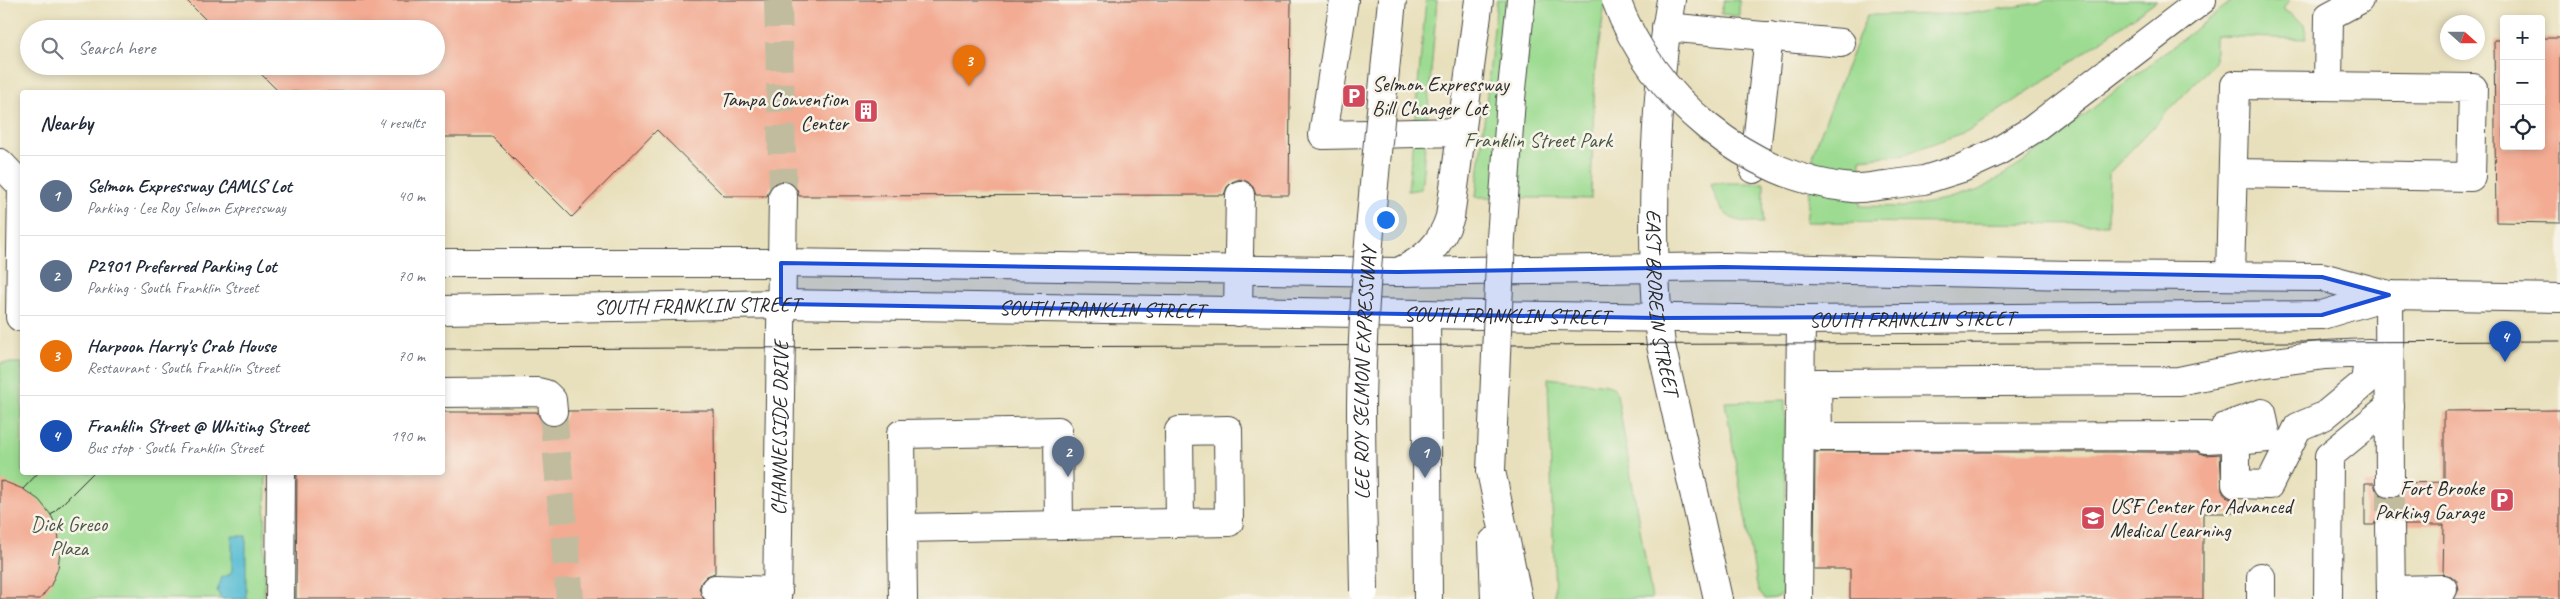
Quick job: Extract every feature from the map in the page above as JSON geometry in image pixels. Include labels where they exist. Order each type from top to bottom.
[{"type":"main road","points":[[1344,0],[1323,135],[1462,132]]},
{"type":"main road","name":"LEE ROY SELMON EXPRESSWAY","points":[[1364,596],[1361,404],[1366,292],[1375,172],[1392,0]]},
{"type":"main road","points":[[1398,272],[1427,256],[1445,231],[1450,216],[1480,0]]},
{"type":"main road","points":[[1495,599],[1491,471],[1497,289],[1511,99],[1521,0]]},
{"type":"main road","points":[[1616,0],[1646,59],[1682,104],[1722,139],[1756,159],[1791,174],[1825,184],[1854,188],[1924,180],[1954,170],[1996,152],[2032,130],[2202,0]]},
{"type":"main road","name":"EAST BROREIN STREET","points":[[1671,0],[1662,51],[1657,123],[1654,267],[1657,318],[1661,345],[1718,599]]},
{"type":"main road","points":[[2328,86],[2329,16],[2359,0]]},
{"type":"main road","points":[[1666,27],[1841,43]]},
{"type":"main road","points":[[1754,169],[1769,36]]},
{"type":"main road","points":[[2230,276],[2232,173],[2235,85],[2473,88],[2471,177],[2232,173]]},
{"type":"main road","points":[[0,163],[20,184]]},
{"type":"main road","points":[[1238,312],[1240,195]]},
{"type":"main road","name":"CHANNELSIDE DRIVE","points":[[777,595],[783,196]]},
{"type":"main road","points":[[14,317],[15,265],[20,209]]},
{"type":"main road","name":"SOUTH FRANKLIN STREET","points":[[445,263],[781,263],[1398,272],[1654,267],[2322,277],[2390,295],[2560,298]]},
{"type":"main road","points":[[2390,295],[2390,483]]},
{"type":"main road","name":"SOUTH FRANKLIN STREET","points":[[445,310],[781,304],[1801,320],[2322,315],[2390,295]]},
{"type":"main road","points":[[1426,314],[1428,599]]},
{"type":"main road","points":[[1798,599],[1801,320]]},
{"type":"main road","points":[[2369,353],[2365,382],[2324,416],[2298,427],[2269,485],[2236,484],[2236,441],[2267,438],[2262,413],[2224,427],[2225,438],[2206,439],[2206,436],[1818,437],[1817,383],[2179,381],[2306,357],[2369,353]]},
{"type":"main road","points":[[445,393],[538,392],[546,394],[552,400],[553,412]]},
{"type":"main road","points":[[2328,599],[2329,456],[2390,406]]},
{"type":"main road","points":[[903,599],[901,434],[1058,431],[1059,525]]},
{"type":"main road","points":[[1491,471],[1518,599]]},
{"type":"main road","points":[[280,599],[281,475]]},
{"type":"main road","points":[[902,528],[1180,522]]},
{"type":"main road","points":[[2390,526],[2391,595],[2444,589]]},
{"type":"main road","points":[[716,589],[777,595]]},
{"type":"highlighted area","points":[[781,263],[1398,272],[1723,267],[2322,277],[2389,295],[2322,315],[1657,318],[781,304]]},
{"type":"green space","points":[[1426,0],[1437,0],[1422,182],[1421,189],[1408,191]]},
{"type":"green space","name":"Franklin Street Park","points":[[1497,0],[1606,0],[1595,68],[1591,199],[1476,197]]},
{"type":"green space","points":[[1724,0],[1739,0],[1739,16],[1721,14]]},
{"type":"green space","points":[[2044,0],[2157,0],[2062,69],[1970,130],[1905,154],[1861,159],[1860,206],[1905,207],[1946,200],[1979,190],[2021,164],[2233,0],[2290,0],[2283,9],[2304,24],[2307,39],[2215,36],[2215,62],[2109,173],[2108,224],[1806,222],[1814,150],[1867,15],[1966,14],[2039,3]]},
{"type":"green space","points":[[1711,183],[1764,183],[1763,223],[1742,221],[1728,215],[1718,203]]},
{"type":"green space","name":"Dick Greco Plaza","points":[[0,363],[20,363],[20,475],[266,475],[264,599],[0,599]]},
{"type":"green space","points":[[1548,378],[1607,385],[1613,387],[1617,394],[1652,599],[1555,599]]},
{"type":"green space","points":[[1785,400],[1786,583],[1780,596],[1765,599],[1758,591],[1725,402]]},
{"type":"water","points":[[232,536],[246,536],[246,599],[221,599],[217,591],[222,577],[229,575],[232,570]]},
{"type":"building","name":"Tampa Convention Center","points":[[186,0],[1291,0],[1289,195],[1256,195],[1253,187],[1248,182],[1240,179],[1232,182],[1227,187],[1224,195],[799,196],[797,189],[791,183],[783,180],[776,182],[770,188],[767,196],[724,196],[657,130],[572,217],[492,137],[445,137],[445,90],[277,90],[262,75],[445,75],[445,20],[206,20]]},
{"type":"building","points":[[2545,38],[2560,38],[2560,223],[2496,222],[2494,40],[2500,40],[2500,150],[2545,150]]},
{"type":"building","points":[[714,410],[715,573],[707,576],[702,581],[699,589],[704,599],[296,599],[297,475],[445,475],[445,412],[537,412],[546,425],[554,427],[562,423],[568,411]]},
{"type":"building","name":"Fort Brooke Parking Garage","points":[[2560,410],[2560,599],[2454,599],[2459,589],[2457,581],[2451,576],[2443,574],[2444,525],[2406,525],[2398,513],[2390,510],[2382,513],[2374,525],[2365,525],[2365,483],[2374,483],[2376,490],[2382,496],[2391,499],[2403,491],[2406,483],[2444,482],[2444,411]]},
{"type":"building","points":[[1815,452],[2197,452],[2206,455],[2220,454],[2222,491],[2228,498],[2236,500],[2236,513],[2203,513],[2203,599],[1850,599],[1850,569],[1814,569]]},
{"type":"building","name":"Dick Greco Plaza","points":[[0,480],[23,489],[39,500],[51,515],[58,531],[60,550],[58,568],[51,585],[40,599],[0,599]]},
{"type":"tunnel","points":[[778,0],[783,196]]},
{"type":"tunnel","points":[[553,411],[570,599]]},
{"type":"tunnel","points":[[2390,483],[2390,526]]},
{"type":"tram line","points":[[445,349],[2560,341]]},
{"type":"tram line","points":[[23,489],[36,475]]},
{"type":"tram line","points":[[51,515],[91,475]]},
{"type":"place","name":"Harpoon Harry's Crab House","points":[[969,86]]},
{"type":"place","name":"Selmon Expressway Bill Changer Lot","points":[[1354,96]]},
{"type":"place","name":"Tampa Convention Center","points":[[866,111]]},
{"type":"place","name":"Franklin Street @ Whiting Street","points":[[2505,362]]},
{"type":"place","name":"P2901 Preferred Parking Lot","points":[[1068,477]]},
{"type":"place","name":"Selmon Expressway CAMLS Lot","points":[[1425,478]]},
{"type":"place","name":"Fort Brooke Parking Garage","points":[[2502,500]]},
{"type":"place","name":"USF Center for Advanced Medical Learning","points":[[2093,518]]}]
